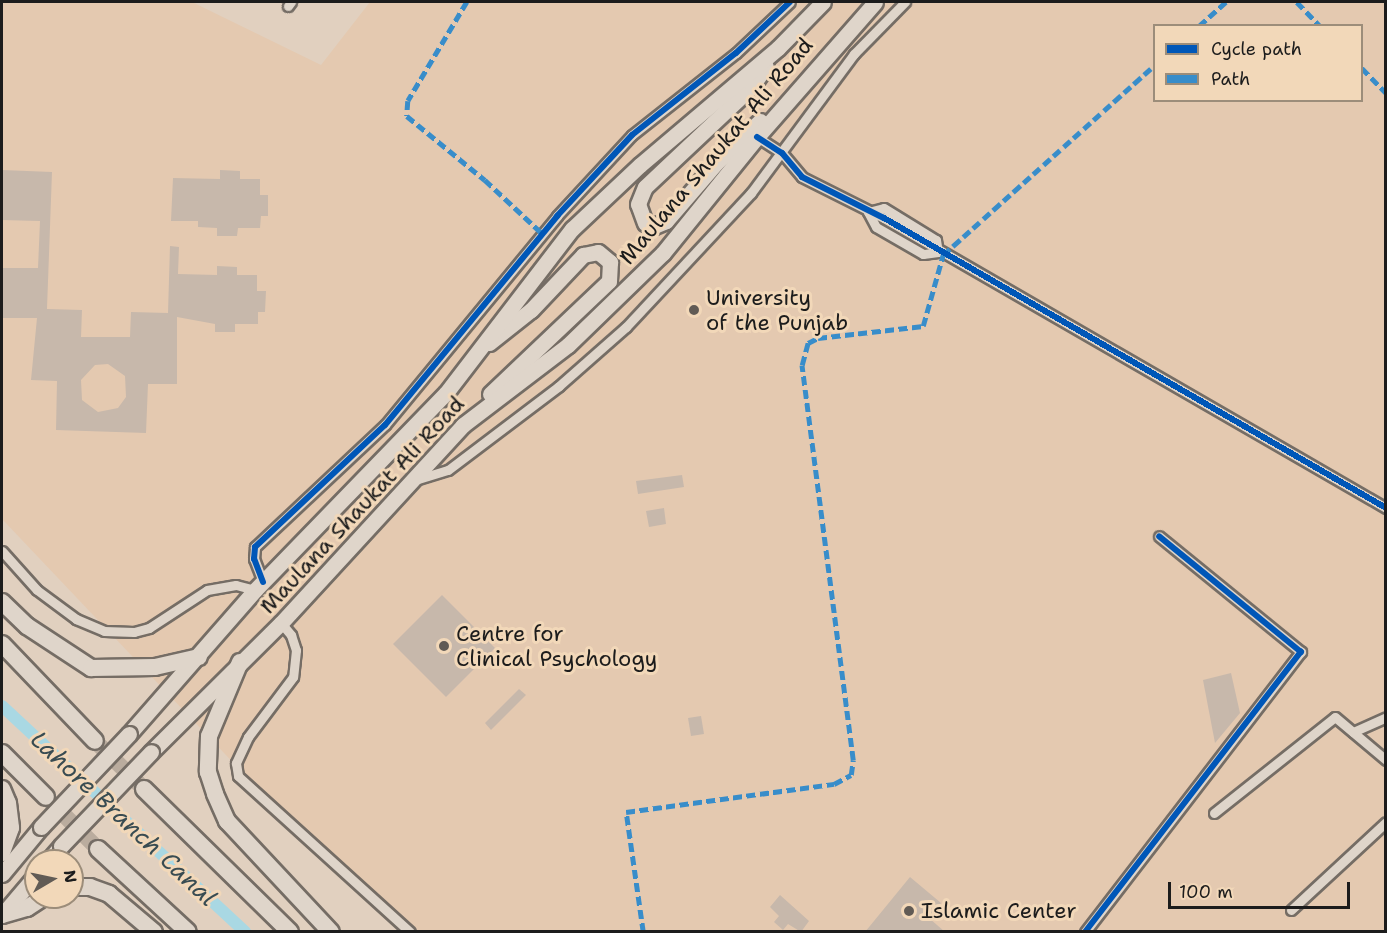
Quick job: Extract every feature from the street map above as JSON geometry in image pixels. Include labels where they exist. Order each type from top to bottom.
[{"type":"highway","points":[[2,602],[27,626],[91,668],[155,667],[199,657]]},
{"type":"highway","points":[[2,644],[95,741]]},
{"type":"highway","points":[[240,662],[209,736],[207,763],[215,794],[227,821],[331,932]]},
{"type":"highway","points":[[2,753],[46,797]]},
{"type":"highway","points":[[2,789],[10,834],[2,853]]},
{"type":"highway","points":[[144,789],[290,932]]},
{"type":"highway","points":[[98,849],[188,932]]},
{"type":"highway","points":[[84,887],[109,894],[154,932]]},
{"type":"highway","points":[[2,915],[24,909]]},
{"type":"main road","name":"Maulana Shaukat Ali Road","points":[[2,874],[41,827],[199,657],[259,586],[446,393],[572,229],[778,48],[824,2]]},
{"type":"main road","name":"Maulana Shaukat Ali Road","points":[[58,849],[151,752],[281,623],[472,417],[568,345],[650,267],[684,230],[757,137],[875,2]]},
{"type":"main road","points":[[778,48],[752,86],[645,187],[638,204],[645,223],[654,226],[666,221],[716,163],[799,88]]},
{"type":"main road","points":[[472,417],[488,396],[609,281],[610,262],[598,252],[583,255],[531,310],[482,348]]},
{"type":"main road","points":[[2,915],[24,889]]},
{"type":"street","points":[[2,551],[45,596],[76,620],[104,631],[134,632],[148,628],[207,590],[236,585],[259,586],[254,559],[255,548],[385,425],[557,216],[632,135],[736,53],[790,2]]},
{"type":"street","points":[[414,480],[448,470],[558,386],[626,327],[751,193],[782,153],[799,125],[854,54],[905,2]]},
{"type":"street","points":[[757,137],[782,153],[802,177],[868,212],[876,227],[885,233],[923,254],[938,252],[1386,508]]},
{"type":"street","points":[[868,212],[884,208],[936,240],[938,252]]},
{"type":"street","points":[[1086,932],[1301,652],[1159,536]]},
{"type":"street","points":[[281,623],[291,635],[296,650],[294,677],[248,737],[236,764],[238,776],[410,932]]},
{"type":"street","points":[[1214,813],[1335,717],[1386,760]]},
{"type":"street","points":[[1353,732],[1386,717]]},
{"type":"street","points":[[1291,910],[1386,822]]},
{"type":"shaded area","name":"University of the Punjab","points":[[2,2],[192,2],[321,65],[370,2],[1385,2],[1385,931],[416,931],[243,773],[2,519]]},
{"type":"building","points":[[2,170],[52,172],[47,309],[82,310],[81,337],[130,337],[131,312],[168,313],[170,246],[179,247],[178,274],[217,275],[217,266],[237,267],[237,275],[257,275],[257,291],[266,291],[265,312],[258,312],[258,324],[235,324],[235,332],[215,332],[215,324],[177,317],[177,384],[148,384],[146,433],[56,430],[57,381],[31,380],[37,318],[2,318],[2,268],[38,268],[40,221],[2,220]],"holes":[[[108,364],[125,376],[126,397],[118,408],[98,412],[82,400],[81,380],[95,365]]]},
{"type":"building","points":[[220,170],[240,171],[240,179],[260,179],[260,195],[268,195],[268,216],[261,216],[260,228],[238,228],[237,236],[217,236],[217,228],[198,227],[198,221],[171,221],[173,178],[220,179]]},
{"type":"building","points":[[682,475],[684,487],[638,494],[636,481]]},
{"type":"building","points":[[664,508],[666,524],[649,527],[646,511]]},
{"type":"building","name":"Centre for Clinical Psychology","points":[[442,595],[495,648],[446,697],[393,644]]},
{"type":"building","points":[[1231,673],[1240,713],[1215,743],[1203,680]]},
{"type":"building","points":[[519,689],[526,695],[491,730],[485,723]]},
{"type":"building","points":[[701,716],[704,734],[691,736],[688,718]]},
{"type":"building","name":"Islamic Center","points":[[910,877],[941,903],[929,918],[945,932],[865,932]]},
{"type":"building","points":[[780,895],[809,921],[801,932],[788,924],[783,930],[774,922],[779,916],[770,907]]},
{"type":"waterway","name":"Lahore Branch Canal","points":[[2,706],[245,932]]},
{"type":"tunnel","points":[[95,741],[144,789]]},
{"type":"tunnel","points":[[48,799],[98,849]]},
{"type":"marked path","points":[[467,2],[408,101],[407,116],[485,180],[543,234]]},
{"type":"marked path","points":[[1201,24],[1226,2]]},
{"type":"marked path","points":[[1297,2],[1318,24]]},
{"type":"marked path","points":[[643,932],[626,812],[834,784],[851,775],[853,760],[802,365],[808,343],[818,338],[923,326],[943,255],[1153,67]]},
{"type":"marked path","points":[[1363,69],[1386,93]]},
{"type":"cycle path","points":[[263,582],[254,559],[255,547],[385,425],[557,216],[632,135],[736,53],[790,2]]},
{"type":"cycle path","points":[[757,137],[782,153],[802,177],[884,218],[1386,508]]},
{"type":"cycle path","points":[[1085,932],[1301,652],[1159,536]]},
{"type":"place","name":"University of the Punjab","points":[[694,310]]},
{"type":"place","name":"Centre for Clinical Psychology","points":[[444,646]]},
{"type":"place","name":"Islamic Center","points":[[909,911]]}]
